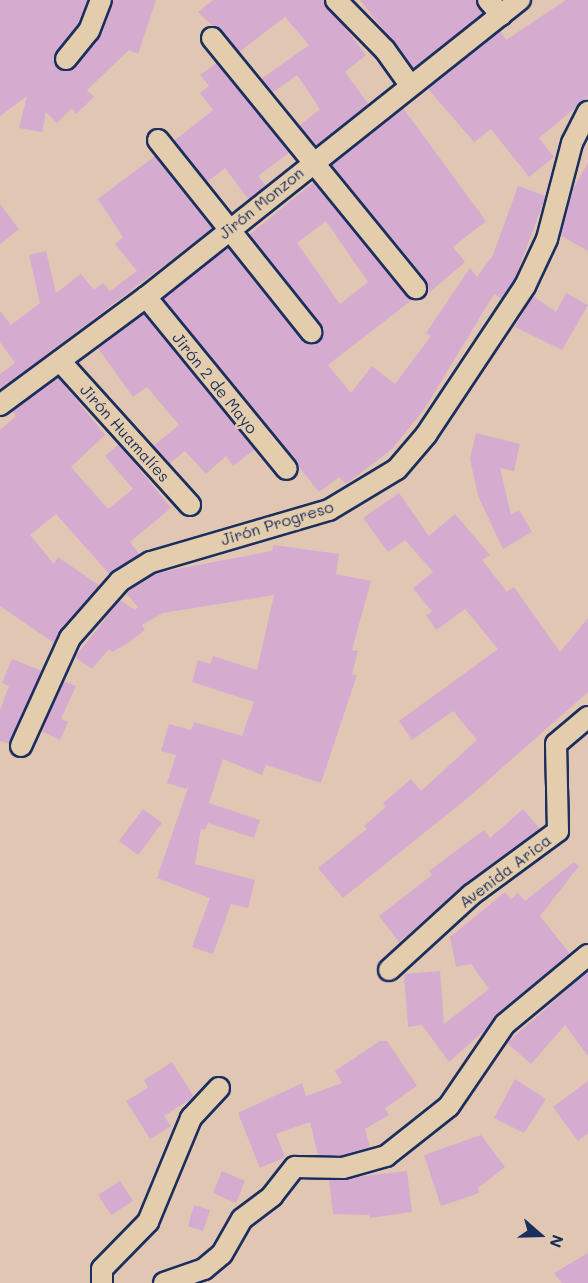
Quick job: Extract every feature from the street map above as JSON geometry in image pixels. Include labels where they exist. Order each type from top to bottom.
[{"type":"street","points":[[66,59],[89,31],[101,0]]},
{"type":"street","points":[[336,0],[385,51],[410,85]]},
{"type":"street","points":[[488,0],[501,15]]},
{"type":"street","name":"Jirón Monzon","points":[[0,405],[146,297],[313,161],[520,0]]},
{"type":"street","points":[[212,38],[416,288]]},
{"type":"street","name":"Jirón Progreso","points":[[21,746],[70,638],[120,581],[151,562],[329,510],[397,468],[426,435],[525,286],[547,239],[572,143],[588,112]]},
{"type":"street","points":[[158,140],[311,332]]},
{"type":"street","name":"Jirón 2 de Mayo","points":[[146,297],[287,468]]},
{"type":"street","name":"Jirón Huamalíes","points":[[60,360],[190,505]]},
{"type":"street","name":"Avenida Arica","points":[[389,970],[471,895],[558,831],[556,744],[588,717]]},
{"type":"street","points":[[164,1283],[204,1269],[222,1254],[242,1219],[272,1196],[296,1167],[343,1168],[386,1156],[449,1106],[505,1023],[588,955]]},
{"type":"street","points":[[102,1283],[102,1269],[148,1221],[190,1118],[219,1088]]},
{"type":"building","points":[[0,0],[88,0],[79,25],[54,56],[58,68],[65,71],[75,67],[98,38],[113,0],[156,0],[138,54],[129,50],[87,90],[94,97],[76,114],[72,108],[57,123],[46,112],[42,132],[19,128],[27,96],[0,116]]},
{"type":"building","points":[[213,0],[324,0],[366,55],[345,72],[369,105],[317,146],[299,126],[320,109],[297,75],[272,93],[261,79],[309,45],[285,17],[239,52],[198,12]]},
{"type":"building","points":[[360,0],[476,0],[484,13],[414,69]]},
{"type":"building","points":[[566,0],[588,0],[588,97],[539,138],[554,157],[529,177],[491,129],[474,142],[428,89],[500,31],[506,40]]},
{"type":"building","points":[[217,63],[290,152],[258,176],[266,186],[249,200],[225,168],[207,182],[174,141],[213,110],[200,93],[209,86],[200,75]]},
{"type":"building","points":[[403,108],[486,221],[453,247],[465,262],[430,292],[331,165]]},
{"type":"building","points":[[155,156],[213,228],[0,390],[0,374],[15,363],[0,342],[0,311],[11,325],[40,303],[29,255],[46,251],[56,293],[81,274],[94,290],[103,283],[110,291],[137,271],[115,244],[123,237],[98,199]]},
{"type":"building","points":[[588,163],[588,251],[560,235],[573,189]]},
{"type":"building","points":[[314,182],[413,299],[328,365],[351,393],[372,366],[395,384],[431,336],[426,333],[470,268],[477,277],[493,255],[518,186],[546,196],[513,283],[502,299],[494,294],[425,408],[392,449],[346,484],[339,477],[319,492],[163,299],[228,247],[302,339],[318,342],[320,325],[249,235]],"holes":[[[326,221],[368,282],[340,304],[297,243]]]},
{"type":"building","points":[[0,204],[19,229],[0,244]]},
{"type":"building","points":[[566,293],[588,305],[562,350],[515,327],[533,296],[556,312]]},
{"type":"building","points":[[144,313],[255,449],[233,466],[226,456],[206,474],[185,451],[169,464],[153,446],[179,425],[147,387],[133,397],[98,348]]},
{"type":"building","points":[[58,377],[105,435],[71,467],[108,509],[133,489],[105,456],[119,444],[171,508],[130,542],[140,555],[110,575],[56,514],[30,535],[54,564],[58,557],[100,586],[54,643],[0,606],[0,430],[16,416],[12,411]]},
{"type":"building","points":[[476,433],[520,444],[514,471],[500,468],[511,515],[519,510],[532,532],[503,549],[478,496],[470,459]]},
{"type":"building","points":[[399,493],[429,536],[455,514],[490,555],[482,560],[507,592],[514,587],[560,652],[588,618],[588,692],[469,797],[343,898],[318,868],[367,829],[364,826],[386,807],[383,803],[411,779],[421,791],[477,740],[453,711],[412,740],[399,721],[498,649],[465,609],[436,630],[426,615],[432,612],[413,588],[433,572],[405,540],[388,552],[363,518]]},
{"type":"building","points":[[273,545],[339,554],[336,574],[371,581],[352,650],[358,651],[352,674],[357,675],[321,783],[266,765],[262,775],[223,759],[209,803],[260,820],[254,838],[208,823],[205,830],[201,829],[195,864],[255,880],[248,908],[231,904],[213,954],[192,947],[210,898],[157,878],[189,785],[186,789],[167,783],[176,755],[161,751],[169,724],[191,730],[194,722],[242,736],[254,702],[192,682],[198,660],[210,664],[213,656],[257,670],[274,595],[163,613],[142,625],[145,630],[128,643],[112,652],[109,649],[92,669],[75,657],[120,600],[135,610],[138,607],[126,593],[156,573],[272,551]]},
{"type":"building","points":[[12,659],[42,671],[9,744],[0,741],[0,710],[9,686],[2,683]]},
{"type":"building","points":[[64,681],[76,686],[61,719],[68,722],[60,740],[41,731]]},
{"type":"building","points":[[143,809],[162,823],[138,855],[119,841]]},
{"type":"building","points":[[523,809],[540,829],[464,885],[399,942],[379,916],[432,875],[429,871],[484,830],[490,838]]},
{"type":"building","points":[[574,862],[579,866],[540,916],[570,954],[449,1062],[422,1025],[408,1027],[404,974],[440,971],[444,1024],[489,989],[471,964],[456,967],[450,937],[505,892],[511,899],[518,893],[525,901]]},
{"type":"building","points":[[588,971],[588,1056],[565,1025],[531,1064],[507,1043]]},
{"type":"building","points":[[380,1041],[387,1041],[417,1086],[385,1108],[389,1115],[365,1129],[370,1148],[341,1156],[318,1155],[310,1122],[276,1134],[285,1157],[260,1168],[238,1113],[302,1083],[306,1096],[342,1083],[335,1071]]},
{"type":"building","points":[[172,1062],[194,1097],[164,1116],[171,1126],[150,1139],[126,1101],[148,1088],[144,1080]]},
{"type":"building","points":[[515,1079],[546,1099],[524,1133],[494,1118]]},
{"type":"building","points":[[588,1081],[588,1133],[578,1141],[553,1107]]},
{"type":"building","points":[[481,1135],[505,1167],[478,1188],[479,1193],[441,1206],[424,1155]]},
{"type":"building","points":[[222,1171],[245,1181],[236,1203],[213,1193]]},
{"type":"building","points":[[407,1171],[412,1212],[370,1218],[369,1215],[333,1214],[329,1180]]},
{"type":"building","points":[[120,1181],[133,1201],[111,1215],[98,1195]]},
{"type":"building","points":[[194,1205],[210,1210],[203,1231],[188,1226]]},
{"type":"building","points":[[588,1253],[588,1283],[562,1283],[554,1273]]}]
